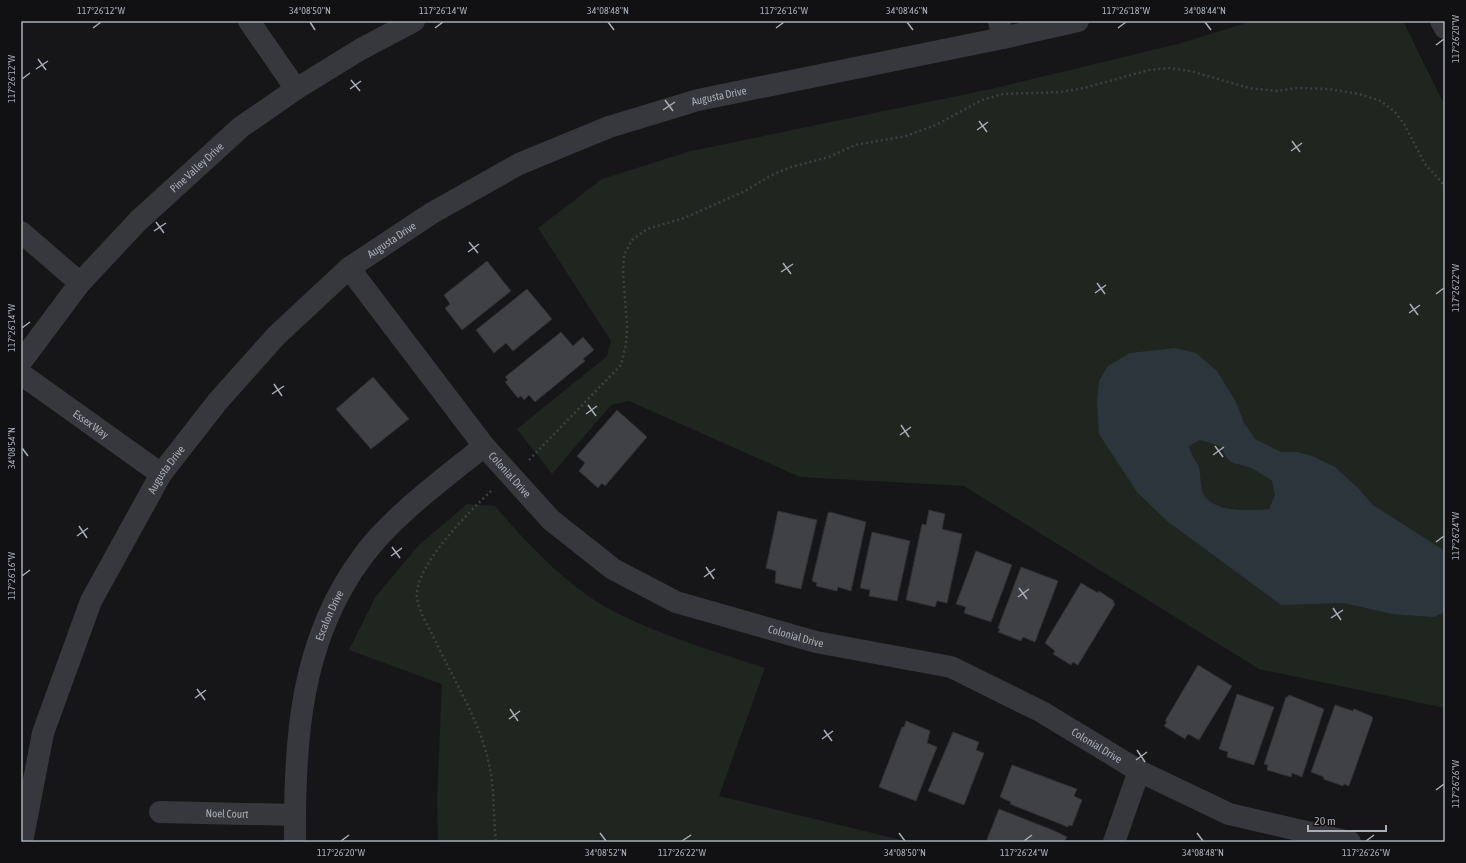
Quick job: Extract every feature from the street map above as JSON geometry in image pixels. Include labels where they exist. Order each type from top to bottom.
[{"type":"street","points":[[249,21],[296,89]]},
{"type":"street","name":"Pine Valley Drive","points":[[21,362],[80,283],[138,221],[193,169],[241,127],[296,89],[361,49],[414,21]]},
{"type":"street","name":"Augusta Drive","points":[[22,842],[44,733],[91,601],[161,474],[218,401],[276,336],[349,268],[432,213],[519,164],[609,126],[698,100],[1001,30],[1078,21]]},
{"type":"street","points":[[1441,21],[1445,28]]},
{"type":"street","points":[[21,232],[80,283]]},
{"type":"street","name":"Colonial Drive","points":[[349,268],[484,446],[551,520],[613,569],[676,602],[816,642],[951,667],[1042,712],[1139,771],[1229,814],[1350,842]]},
{"type":"street","name":"Essex Way","points":[[21,374],[161,474]]},
{"type":"street","name":"Escalon Drive","points":[[295,842],[294,815],[303,696],[311,661],[340,592],[363,555],[384,532],[425,494],[484,446]]},
{"type":"street","points":[[1114,842],[1139,771]]},
{"type":"street","name":"Noel Court","points":[[160,812],[294,815]]},
{"type":"path","points":[[536,454],[621,365],[626,344],[628,325],[623,273],[624,255],[632,240],[647,229],[684,218],[743,192],[772,175],[791,167],[829,156],[855,145],[912,134],[936,125],[982,100],[1003,94],[1061,92],[1084,88],[1149,70],[1170,68],[1190,71],[1249,88],[1277,91],[1298,88],[1329,89],[1352,93],[1381,101],[1395,112],[1404,124],[1425,164],[1445,186]]},
{"type":"path","points":[[477,505],[430,560],[420,576],[416,594],[421,611],[445,662],[466,700],[481,734],[490,766],[496,842]]},
{"type":"shaded area","points":[[1253,21],[1403,21],[1445,106],[1445,708],[1259,669],[964,486],[800,477],[629,401],[611,405],[552,474],[517,429],[607,356],[611,341],[538,228],[602,179],[691,151],[991,89],[1178,44]]},
{"type":"shaded area","points":[[1175,348],[1196,353],[1217,371],[1236,402],[1244,423],[1255,439],[1281,452],[1298,452],[1312,456],[1335,467],[1358,488],[1373,505],[1445,551],[1445,612],[1434,617],[1392,614],[1344,603],[1281,605],[1167,521],[1137,492],[1099,434],[1097,403],[1099,381],[1108,366],[1130,353]],"holes":[[[1200,440],[1220,446],[1224,454],[1231,461],[1247,466],[1272,481],[1275,495],[1269,509],[1232,509],[1214,504],[1208,500],[1203,493],[1199,468],[1189,446]]]},
{"type":"shaded area","points":[[467,504],[495,506],[522,537],[567,580],[584,593],[619,614],[672,637],[765,668],[719,796],[910,842],[438,842],[437,800],[442,684],[349,650],[376,596],[419,545]]},
{"type":"building","points":[[487,261],[511,291],[462,330],[445,308],[450,304],[444,295]]},
{"type":"building","points":[[527,289],[552,319],[513,351],[506,343],[494,353],[476,330]]},
{"type":"building","points":[[561,332],[573,346],[583,337],[594,350],[583,359],[585,361],[535,402],[529,395],[524,400],[521,396],[518,398],[505,382],[508,380],[505,377]]},
{"type":"building","points":[[373,377],[409,419],[371,449],[336,409]]},
{"type":"building","points":[[617,410],[647,437],[605,486],[602,483],[598,488],[579,471],[585,463],[577,456]]},
{"type":"building","points":[[929,510],[945,514],[942,529],[962,534],[947,603],[937,601],[935,607],[906,600],[922,524],[926,525]]},
{"type":"building","points":[[778,511],[817,520],[801,589],[775,583],[776,571],[766,568]]},
{"type":"building","points":[[830,512],[866,522],[851,591],[838,587],[837,591],[816,586],[817,583],[812,581],[828,513]]},
{"type":"building","points":[[872,532],[910,541],[897,601],[869,596],[870,590],[860,588]]},
{"type":"building","points":[[976,551],[1012,565],[991,622],[964,613],[966,607],[956,604]]},
{"type":"building","points":[[1021,567],[1058,581],[1035,642],[1023,637],[1021,641],[998,632],[1000,629],[998,628]]},
{"type":"building","points":[[1081,583],[1098,593],[1099,591],[1114,601],[1113,603],[1115,604],[1078,665],[1073,662],[1071,665],[1053,654],[1055,651],[1045,643]]},
{"type":"building","points":[[1198,665],[1232,686],[1199,740],[1188,734],[1185,739],[1164,726],[1167,722],[1165,721]]},
{"type":"building","points":[[1237,694],[1274,707],[1254,765],[1227,757],[1228,752],[1219,749]]},
{"type":"building","points":[[1289,695],[1324,709],[1302,777],[1292,773],[1291,777],[1267,770],[1268,765],[1264,764],[1286,697]]},
{"type":"building","points":[[1335,705],[1353,711],[1354,709],[1373,718],[1349,786],[1344,784],[1343,786],[1323,779],[1324,777],[1311,772]]},
{"type":"building","points":[[906,721],[930,731],[927,743],[937,747],[916,801],[879,787],[902,727],[904,727]]},
{"type":"building","points":[[953,732],[979,742],[976,750],[984,753],[964,805],[928,791]]},
{"type":"building","points":[[1012,765],[1077,789],[1074,796],[1082,800],[1072,826],[1069,825],[1068,827],[1010,804],[1011,802],[1000,797]]},
{"type":"building","points":[[999,809],[1067,837],[1064,842],[986,842]]}]
